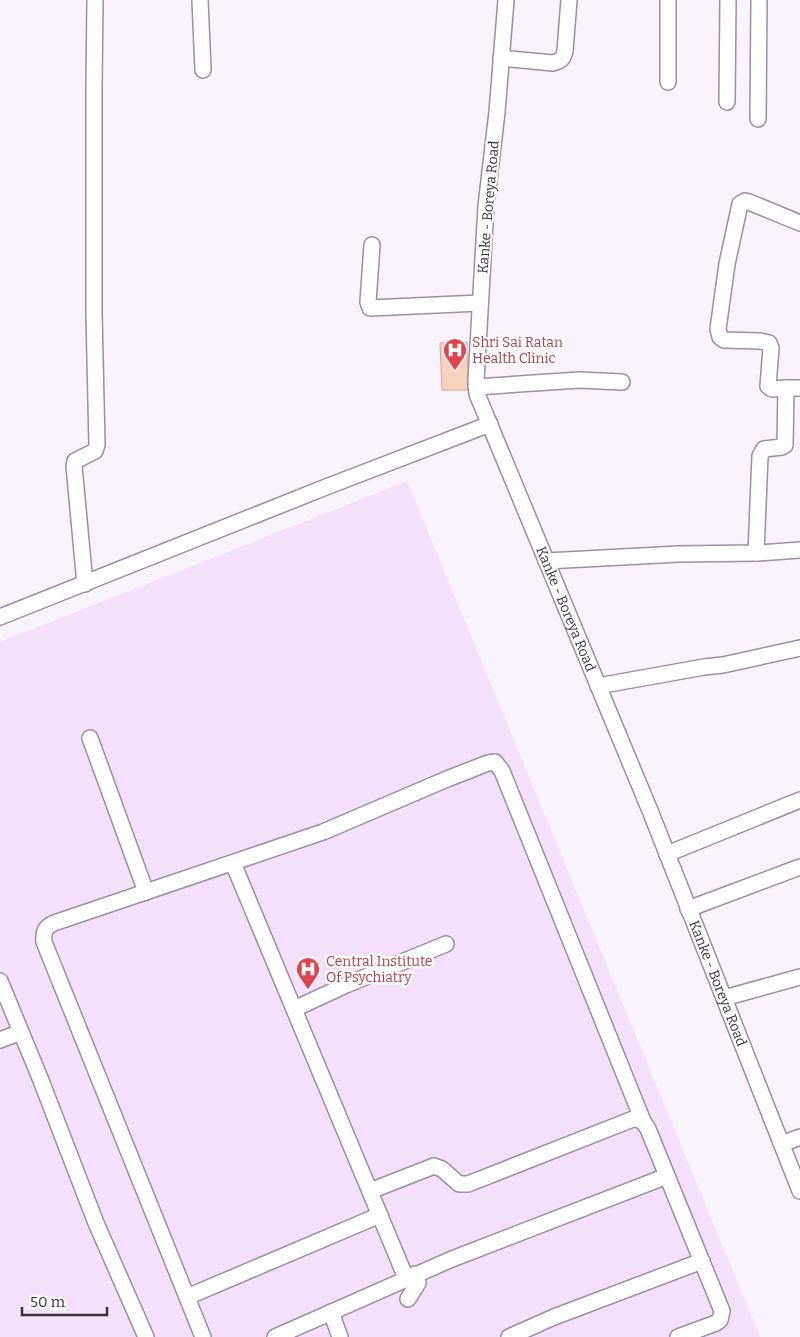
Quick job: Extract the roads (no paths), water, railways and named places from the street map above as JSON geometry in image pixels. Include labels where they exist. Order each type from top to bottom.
[{"type":"street","points":[[85,584],[74,466],[75,460],[95,451],[97,445],[94,314],[95,0]]},
{"type":"street","points":[[200,0],[203,70]]},
{"type":"street","name":"Kanke - Boreya Road","points":[[506,0],[497,112],[486,206],[476,387],[667,854],[800,1191]]},
{"type":"street","points":[[500,58],[553,63],[560,61],[564,57],[565,51],[569,0]]},
{"type":"street","points":[[668,0],[668,82]]},
{"type":"street","points":[[727,102],[728,0]]},
{"type":"street","points":[[758,119],[759,0]]},
{"type":"street","points":[[756,553],[760,456],[764,449],[785,445],[793,388],[772,389],[768,386],[771,348],[769,343],[724,340],[720,338],[718,329],[740,204],[745,201],[749,202],[800,223]]},
{"type":"street","points":[[372,245],[368,302],[370,308],[480,303]]},
{"type":"street","points":[[476,387],[579,380],[622,382]]},
{"type":"street","points":[[0,617],[490,424]]},
{"type":"street","points":[[546,561],[800,550]]},
{"type":"street","points":[[598,686],[704,666],[723,665],[800,648]]},
{"type":"street","points":[[90,738],[146,892]]},
{"type":"street","points":[[203,1337],[44,942],[44,930],[54,923],[323,832],[488,762],[495,762],[502,771],[643,1121],[648,1129],[720,1304],[722,1316],[716,1323],[678,1337]]},
{"type":"street","points":[[667,854],[800,800]]},
{"type":"street","points":[[233,863],[380,1215],[411,1276],[418,1283],[408,1299]]},
{"type":"street","points":[[688,909],[800,867]]},
{"type":"street","points":[[294,1009],[346,985],[446,944]]},
{"type":"street","points":[[724,998],[800,977]]},
{"type":"street","points":[[0,981],[96,1223],[146,1337]]},
{"type":"street","points":[[0,1040],[21,1032]]},
{"type":"street","points":[[370,1191],[434,1166],[442,1169],[458,1184],[468,1184],[634,1119],[643,1121]]},
{"type":"street","points":[[782,1144],[800,1137]]},
{"type":"street","points":[[275,1337],[411,1276],[667,1176]]},
{"type":"street","points":[[187,1297],[380,1215]]},
{"type":"street","points":[[509,1337],[554,1317],[702,1261]]},
{"type":"street","points":[[330,1312],[340,1337]]},
{"type":"place","name":"Shri Sai Ratan Health Clinic","points":[[455,371]]},
{"type":"place","name":"Central Institute Of Psychiatry","points":[[308,990]]}]
